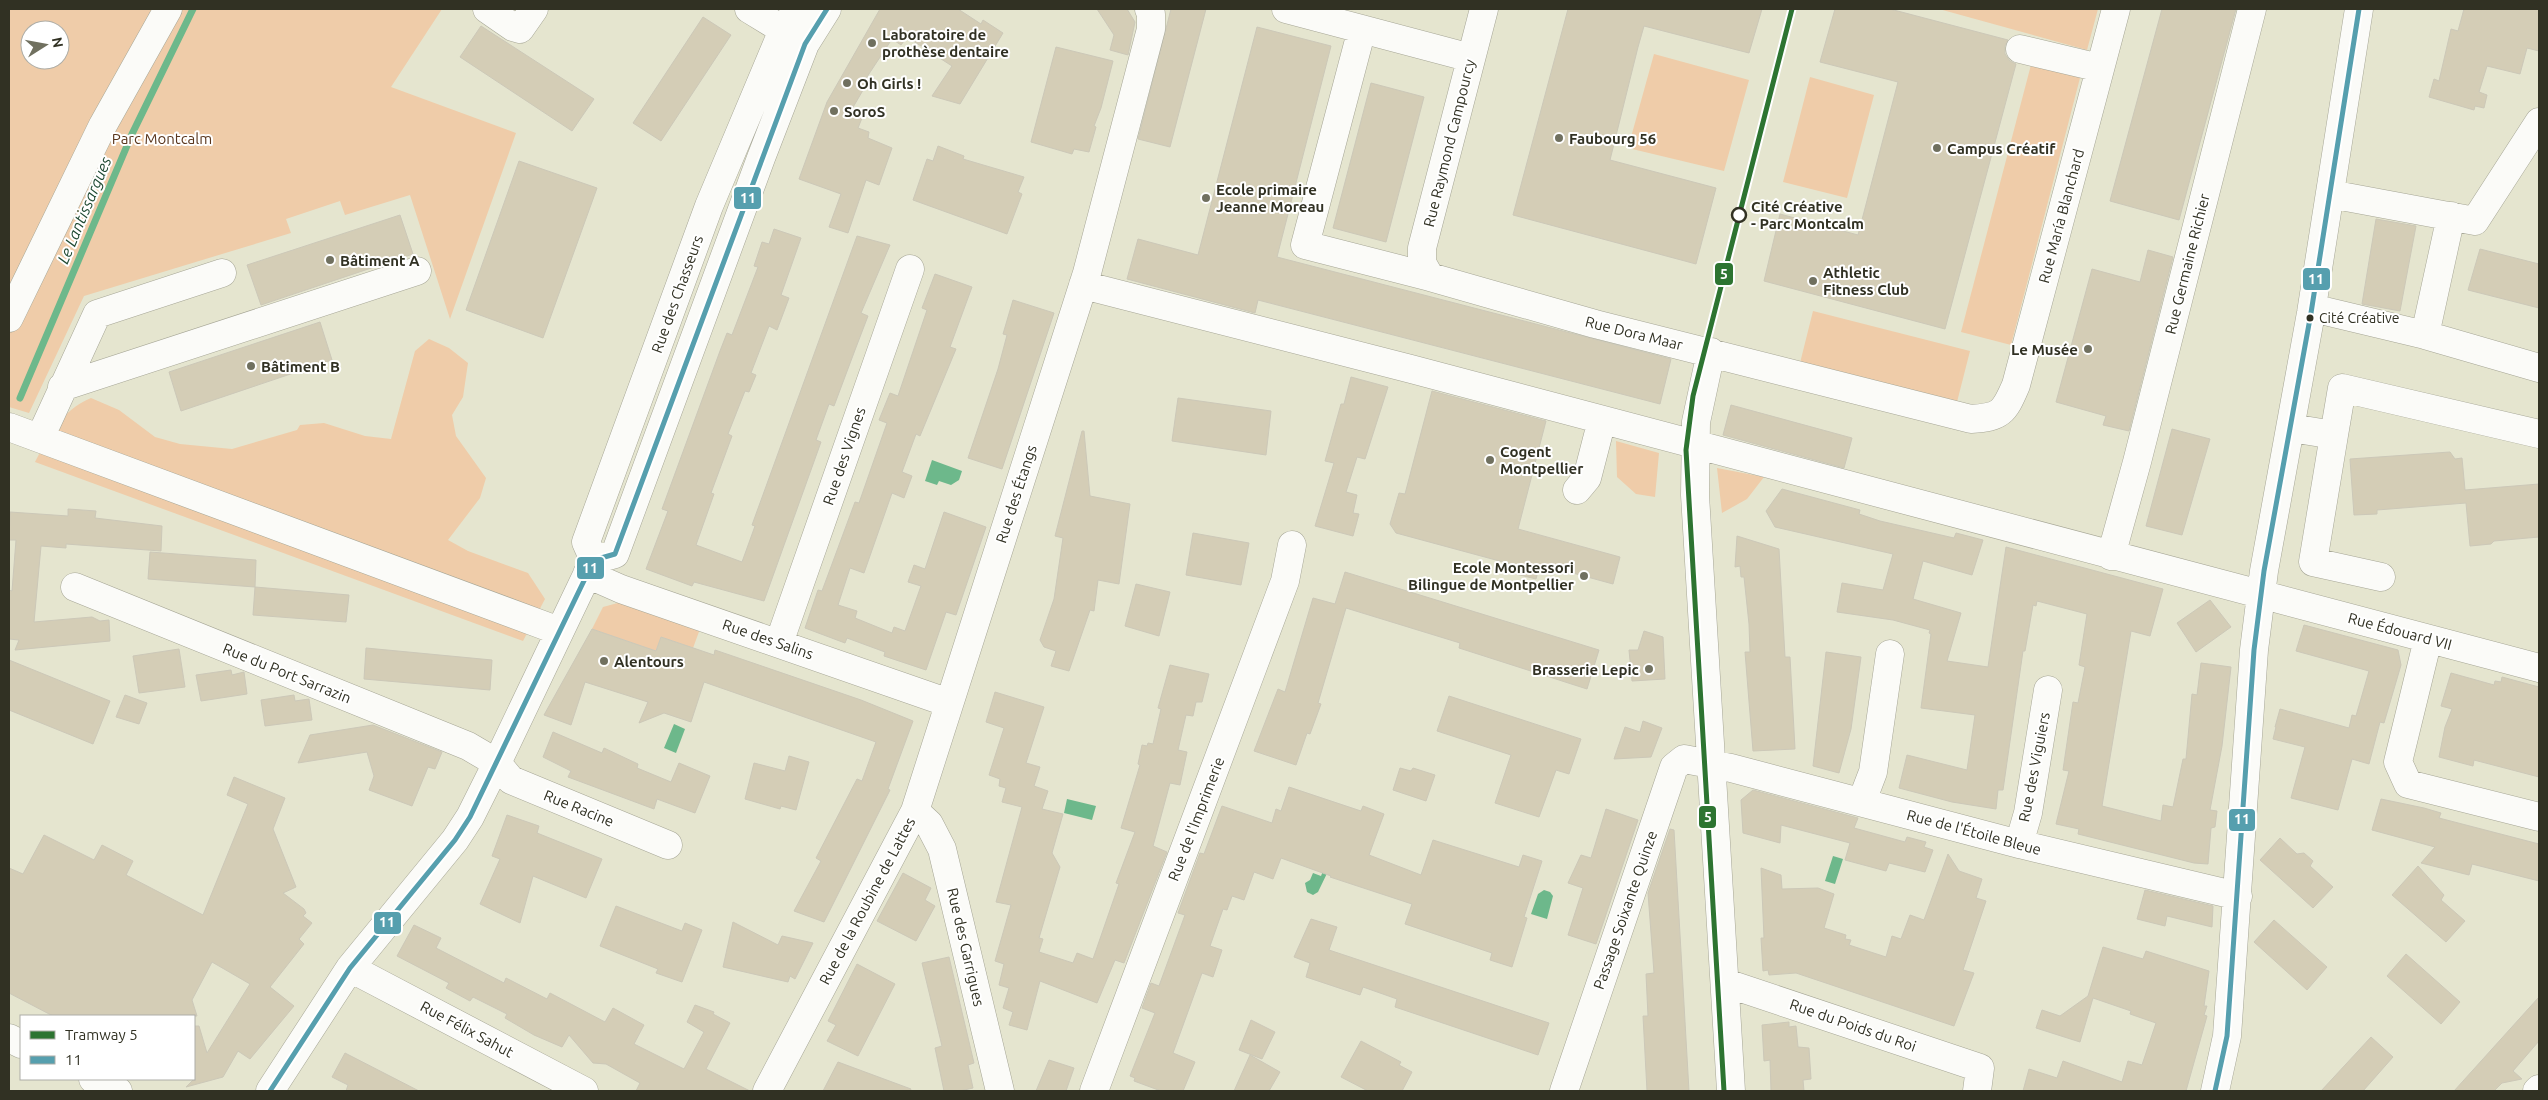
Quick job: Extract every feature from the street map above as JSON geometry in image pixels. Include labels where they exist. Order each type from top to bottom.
[{"type":"street","points":[[9,318],[102,125],[168,9]]},
{"type":"street","points":[[487,9],[513,27],[520,29],[534,9]]},
{"type":"street","points":[[749,9],[790,20],[806,44]]},
{"type":"street","name":"Rue des Chasseurs","points":[[790,20],[709,206],[586,542],[590,567],[616,554],[761,158],[806,44],[827,9]]},
{"type":"street","name":"Rue des Étangs","points":[[949,702],[1083,285],[1151,29],[1149,9]]},
{"type":"street","points":[[1286,9],[1471,58]]},
{"type":"street","name":"Rue Raymond Campourcy","points":[[1430,277],[1422,263],[1422,248],[1484,9]]},
{"type":"street","name":"Rue María Blanchard","points":[[1993,417],[2007,405],[2016,386],[2116,9]]},
{"type":"street","name":"Rue Germaine Richier","points":[[2111,556],[2150,413],[2252,9]]},
{"type":"street","points":[[2215,1091],[2227,1036],[2254,650],[2261,595],[2312,308],[2360,9]]},
{"type":"street","name":"Rue Dora Maar","points":[[1362,30],[1305,245],[1430,277],[1595,324],[1971,419],[1993,417]]},
{"type":"street","points":[[2020,49],[2100,68]]},
{"type":"street","points":[[2330,194],[2475,221],[2539,122]]},
{"type":"street","points":[[2425,335],[2451,216]]},
{"type":"street","name":"Rue des Vignes","points":[[779,643],[910,269]]},
{"type":"street","points":[[62,387],[417,271]]},
{"type":"street","points":[[40,438],[97,314],[222,273]]},
{"type":"street","name":"Rue Édouard VII","points":[[1083,285],[1411,368],[2111,556],[2539,668]]},
{"type":"street","points":[[2312,308],[2425,335],[2539,368]]},
{"type":"street","points":[[1711,352],[1696,422],[1695,445],[1701,602],[1726,983],[1731,1091]]},
{"type":"street","points":[[2381,577],[2313,562],[2342,388],[2539,434]]},
{"type":"street","points":[[1577,490],[1588,478],[1602,420]]},
{"type":"street","points":[[9,427],[560,631]]},
{"type":"street","points":[[2291,428],[2334,435]]},
{"type":"street","name":"Rue de l'Imprimerie","points":[[1094,1091],[1285,581],[1292,544]]},
{"type":"street","points":[[270,1091],[350,968],[455,840],[470,817],[590,567]]},
{"type":"street","name":"Rue des Salins","points":[[590,567],[622,589],[949,702]]},
{"type":"street","name":"Rue du Port Sarrazin","points":[[75,587],[468,746],[497,763]]},
{"type":"street","points":[[2428,639],[2398,762],[2408,784],[2539,818]]},
{"type":"street","points":[[1865,803],[1865,793],[1872,772],[1890,654]]},
{"type":"street","name":"Rue des Viguiers","points":[[2019,844],[2028,813],[2048,690]]},
{"type":"street","name":"Rue de la Roubine de Lattes","points":[[767,1091],[915,811],[949,702]]},
{"type":"street","name":"Passage Soixante Quinze","points":[[1564,1091],[1674,767],[1684,759],[1712,764]]},
{"type":"street","name":"Rue Racine","points":[[497,763],[511,780],[668,845]]},
{"type":"street","name":"Rue de l'Étoile Bleue","points":[[1712,764],[2019,844],[2238,896]]},
{"type":"street","name":"Rue des Garrigues","points":[[915,811],[929,824],[942,848],[1000,1091]]},
{"type":"street","name":"Rue Félix Sahut","points":[[350,968],[584,1091]]},
{"type":"street","name":"Rue du Poids du Roi","points":[[1726,983],[1979,1080]]},
{"type":"street","points":[[95,1080],[118,1091]]},
{"type":"green space","name":"Parc Montcalm","points":[[9,9],[442,9],[391,87],[516,133],[450,319],[410,195],[345,215],[340,201],[286,219],[291,233],[84,296],[29,413],[9,407]]},
{"type":"green space","points":[[1939,9],[2098,9],[2087,50]]},
{"type":"green space","points":[[1654,54],[1749,80],[1724,171],[1628,148]]},
{"type":"green space","points":[[2032,61],[2081,74],[2011,345],[1961,332]]},
{"type":"green space","points":[[1810,77],[1874,95],[1847,198],[1783,182]]},
{"type":"green space","points":[[1813,311],[1970,351],[1957,402],[1800,363]]},
{"type":"green space","points":[[429,339],[449,348],[468,363],[463,397],[452,415],[456,436],[486,478],[480,498],[448,540],[468,551],[528,573],[545,599],[523,641],[35,462],[57,424],[81,403],[91,398],[119,410],[155,437],[180,444],[232,449],[297,430],[300,425],[324,423],[365,436],[391,439],[415,351]]},
{"type":"green space","points":[[1616,441],[1659,453],[1655,497],[1636,494],[1617,477]]},
{"type":"green space","points":[[1717,468],[1764,477],[1747,499],[1722,513]]},
{"type":"green space","points":[[625,601],[700,629],[693,648],[661,637],[656,651],[592,629],[603,607]]},
{"type":"shaded area","points":[[932,460],[962,471],[959,480],[951,485],[939,481],[937,485],[925,481]]},
{"type":"shaded area","points":[[674,724],[685,729],[676,753],[664,748]]},
{"type":"shaded area","points":[[1067,799],[1096,806],[1092,820],[1064,813]]},
{"type":"shaded area","points":[[1833,856],[1843,859],[1835,884],[1825,881]]},
{"type":"shaded area","points":[[1327,861],[1332,863],[1318,892],[1313,895],[1307,892],[1305,883],[1310,880],[1313,873],[1321,876]]},
{"type":"shaded area","points":[[1544,890],[1550,892],[1553,896],[1547,919],[1531,914],[1538,894]]},
{"type":"building","points":[[880,9],[958,9],[981,24],[983,20],[1003,33],[960,104],[932,96],[952,66],[907,37],[901,45],[892,39],[863,83],[866,85],[852,109],[864,113],[858,128],[869,132],[868,138],[892,148],[879,185],[866,180],[848,233],[829,227],[841,194],[799,179],[827,102]]},
{"type":"building","points":[[1097,9],[1127,9],[1135,22],[1128,55],[1110,50],[1114,35]]},
{"type":"building","points":[[1171,9],[1206,9],[1170,147],[1138,139]]},
{"type":"building","name":"Faubourg 56","points":[[1568,9],[1762,9],[1749,53],[1644,26],[1638,47],[1610,160],[1716,188],[1696,264],[1513,215]]},
{"type":"building","name":"Campus Créatif","points":[[1835,9],[1890,9],[2008,40],[2005,46],[2005,54],[2010,61],[2016,64],[1945,329],[1764,281],[1780,214],[1858,235],[1898,82],[1820,62]]},
{"type":"building","points":[[2162,9],[2236,9],[2179,220],[2110,201]]},
{"type":"building","points":[[2464,9],[2539,9],[2539,51],[2527,48],[2520,74],[2487,66],[2479,92],[2487,95],[2484,108],[2475,106],[2474,110],[2429,97],[2434,79],[2439,81],[2451,29],[2458,31]]},
{"type":"building","points":[[703,17],[731,35],[661,141],[633,123]]},
{"type":"building","points":[[481,26],[594,99],[572,131],[460,57]]},
{"type":"building","points":[[1257,27],[1331,46],[1277,257],[1671,359],[1660,404],[1258,300],[1255,313],[1127,279],[1138,239],[1198,255]]},
{"type":"building","points":[[1056,47],[1113,61],[1101,108],[1094,126],[1096,127],[1089,152],[1074,149],[1072,154],[1031,142]]},
{"type":"building","points":[[1371,83],[1424,97],[1386,242],[1333,228]]},
{"type":"building","points":[[938,146],[964,156],[963,159],[1024,177],[1018,192],[1022,194],[1007,234],[913,200],[927,159],[933,161]]},
{"type":"building","points":[[519,161],[597,188],[543,338],[466,310]]},
{"type":"building","name":"Bâtiment A","points":[[400,215],[413,254],[261,305],[247,265]]},
{"type":"building","points":[[2376,219],[2416,226],[2400,311],[2362,304]]},
{"type":"building","points":[[774,229],[801,238],[781,295],[789,298],[777,330],[769,326],[751,373],[756,375],[749,392],[745,391],[728,434],[732,436],[711,493],[714,494],[696,545],[742,562],[755,526],[752,525],[857,236],[890,245],[861,313],[868,316],[834,406],[829,404],[816,440],[821,442],[764,601],[694,582],[692,586],[646,569],[668,511],[662,509],[720,351],[727,333],[732,335],[758,267],[754,266],[762,242],[769,244]]},
{"type":"building","points":[[2480,249],[2539,264],[2539,308],[2468,290]]},
{"type":"building","points":[[2148,250],[2173,257],[2129,431],[2103,425],[2106,416],[2056,402],[2092,269],[2140,282]]},
{"type":"building","points":[[935,274],[972,287],[950,347],[956,349],[920,436],[916,434],[902,472],[912,476],[904,498],[892,493],[864,573],[850,568],[838,605],[857,611],[855,618],[892,633],[894,627],[905,631],[921,586],[908,582],[914,565],[925,569],[944,512],[986,527],[956,615],[946,612],[926,670],[884,656],[885,652],[847,638],[845,643],[805,628],[818,590],[822,591],[855,502],[859,503],[887,423],[879,420],[890,393],[898,396],[927,310],[922,308]]},
{"type":"building","points":[[1013,300],[1054,313],[1002,469],[968,458],[998,369],[1007,335],[1003,334]]},
{"type":"building","name":"Bâtiment B","points":[[320,322],[332,360],[181,411],[169,372]]},
{"type":"building","points":[[1351,377],[1388,387],[1365,459],[1357,457],[1346,492],[1357,495],[1353,513],[1359,514],[1353,536],[1315,526],[1334,463],[1325,461],[1341,404],[1344,404]]},
{"type":"building","points":[[1432,391],[1546,421],[1518,529],[1620,557],[1613,584],[1540,564],[1536,579],[1516,574],[1518,566],[1396,533],[1390,524],[1399,493],[1405,494]]},
{"type":"building","points":[[1178,398],[1271,411],[1266,455],[1172,441]]},
{"type":"building","points":[[1731,405],[1852,438],[1844,468],[1723,435]]},
{"type":"building","points":[[2172,429],[2210,439],[2182,535],[2146,526]]},
{"type":"building","points":[[1082,431],[1084,431],[1090,496],[1130,504],[1119,584],[1098,580],[1094,611],[1090,610],[1069,671],[1051,666],[1056,651],[1044,647],[1040,640],[1054,599],[1063,538],[1055,536]]},
{"type":"building","points":[[2450,452],[2455,459],[2462,458],[2465,490],[2539,484],[2539,537],[2494,541],[2491,544],[2470,546],[2466,503],[2377,510],[2377,514],[2354,515],[2350,459]]},
{"type":"building","points":[[1782,489],[1860,510],[1859,514],[1880,521],[1954,538],[1956,533],[1983,540],[1972,575],[1923,561],[1913,599],[1961,613],[1947,661],[1988,667],[2006,547],[2163,589],[2150,636],[2131,631],[2102,806],[2161,821],[2163,805],[2173,807],[2183,759],[2186,759],[2192,694],[2197,695],[2201,663],[2231,667],[2222,746],[2210,810],[2217,811],[2215,827],[2211,828],[2208,864],[2194,863],[2078,834],[2079,829],[2056,824],[2069,771],[2063,770],[2073,702],[2078,703],[2085,667],[2079,665],[2087,614],[2037,601],[2036,606],[2033,605],[2025,651],[2023,651],[2003,790],[1998,790],[1996,809],[1952,802],[1899,788],[1907,755],[1967,770],[1975,715],[1921,708],[1930,630],[1893,620],[1837,612],[1842,583],[1883,590],[1893,554],[1775,527],[1766,511]]},
{"type":"building","points":[[68,509],[96,511],[95,518],[162,526],[161,551],[66,544],[66,548],[41,546],[34,622],[92,617],[100,621],[109,620],[110,641],[15,650],[19,640],[9,639],[9,590],[12,591],[16,540],[9,540],[10,512],[68,516]]},
{"type":"building","points":[[1193,533],[1249,543],[1241,585],[1186,575]]},
{"type":"building","points":[[1737,536],[1779,549],[1785,657],[1790,657],[1795,749],[1753,751],[1745,652],[1750,652],[1749,624],[1744,577],[1741,577],[1740,566],[1735,567]]},
{"type":"building","points":[[150,552],[256,560],[255,587],[148,579]]},
{"type":"building","points":[[1345,572],[1599,650],[1587,689],[1459,648],[1460,643],[1346,608],[1318,703],[1321,704],[1310,734],[1307,733],[1296,765],[1254,751],[1278,689],[1285,692],[1313,598],[1335,604]]},
{"type":"building","points":[[1136,584],[1170,592],[1159,636],[1125,626]]},
{"type":"building","points":[[255,587],[349,595],[346,622],[253,615]]},
{"type":"building","points":[[2210,600],[2231,627],[2196,652],[2177,623]]},
{"type":"building","points":[[2304,625],[2398,650],[2401,665],[2384,723],[2380,722],[2369,764],[2352,759],[2338,810],[2291,798],[2305,747],[2273,739],[2275,727],[2280,709],[2349,728],[2352,715],[2356,716],[2369,671],[2296,651]]},
{"type":"building","points":[[592,629],[656,651],[661,637],[714,655],[715,650],[861,700],[913,721],[888,789],[890,790],[824,922],[794,911],[821,861],[816,858],[857,779],[862,781],[876,742],[704,682],[691,722],[664,713],[639,723],[648,702],[585,682],[571,725],[544,715]]},
{"type":"building","points":[[1644,631],[1663,637],[1665,679],[1632,681],[1629,650],[1638,650]]},
{"type":"building","points":[[366,648],[492,660],[490,690],[364,679]]},
{"type":"building","points":[[179,649],[185,687],[139,693],[133,656]]},
{"type":"building","points":[[1826,652],[1861,657],[1851,729],[1839,773],[1813,766]]},
{"type":"building","points":[[9,660],[110,701],[93,744],[9,710]]},
{"type":"building","points":[[1170,665],[1209,674],[1202,702],[1196,702],[1193,716],[1186,715],[1178,750],[1187,752],[1180,785],[1170,783],[1153,846],[1167,852],[1124,963],[1115,960],[1097,1003],[1040,981],[1027,1030],[1009,1025],[1013,1012],[1003,1008],[1009,988],[999,985],[1004,964],[995,961],[1011,905],[996,902],[1022,807],[1002,802],[1006,788],[999,786],[1000,779],[989,775],[1004,728],[986,722],[995,692],[1044,707],[1026,763],[1040,767],[1034,786],[1048,791],[1042,809],[1063,814],[1052,853],[1060,867],[1039,938],[1043,939],[1039,952],[1073,963],[1077,953],[1093,959],[1119,884],[1116,883],[1135,832],[1121,828],[1140,765],[1138,764],[1142,745],[1153,744],[1161,709],[1158,708]]},
{"type":"building","points":[[231,670],[232,675],[244,672],[247,694],[201,701],[196,675]]},
{"type":"building","points":[[2451,673],[2494,685],[2495,681],[2501,682],[2502,677],[2539,687],[2539,777],[2474,760],[2473,766],[2439,757],[2445,727],[2452,709],[2441,706]]},
{"type":"building","points":[[125,695],[147,703],[139,724],[116,717]]},
{"type":"building","points":[[294,695],[295,701],[309,699],[312,720],[265,726],[261,700]]},
{"type":"building","points":[[1449,696],[1581,739],[1569,774],[1556,770],[1539,817],[1495,803],[1511,755],[1437,731]]},
{"type":"building","points":[[1643,721],[1662,728],[1651,757],[1614,759],[1625,727],[1640,732]]},
{"type":"building","points":[[373,725],[442,752],[435,769],[428,767],[412,806],[369,790],[374,776],[367,752],[298,763],[310,735]]},
{"type":"building","points":[[553,732],[602,753],[604,748],[638,764],[637,768],[671,782],[679,763],[710,776],[695,813],[657,799],[654,809],[568,777],[571,771],[543,757]]},
{"type":"building","points":[[789,756],[809,762],[796,810],[781,806],[780,809],[745,799],[754,763],[785,771]]},
{"type":"building","points":[[1400,768],[1411,771],[1413,768],[1435,775],[1426,801],[1393,790]]},
{"type":"building","points":[[234,777],[285,798],[273,829],[296,887],[283,893],[304,909],[306,913],[303,916],[312,923],[299,939],[304,944],[270,987],[294,1006],[250,1059],[238,1051],[223,1077],[186,1087],[195,1080],[195,1026],[199,1026],[207,1053],[250,984],[212,962],[192,1000],[197,1016],[51,1015],[9,993],[9,868],[23,874],[44,835],[94,860],[102,845],[133,861],[126,875],[203,915],[248,804],[227,795]]},
{"type":"building","points":[[1289,787],[1361,811],[1363,806],[1384,814],[1369,855],[1421,875],[1433,840],[1519,867],[1523,855],[1542,861],[1524,917],[1527,918],[1512,967],[1490,960],[1492,953],[1405,924],[1412,904],[1330,877],[1281,858],[1273,879],[1254,872],[1244,900],[1232,896],[1227,910],[1223,909],[1210,946],[1222,950],[1213,977],[1202,973],[1173,1053],[1195,1062],[1183,1091],[1161,1091],[1134,1081],[1135,1078],[1130,1076],[1155,1013],[1142,1008],[1151,983],[1159,986],[1185,915],[1178,913],[1200,853],[1204,854],[1222,806],[1272,823],[1276,809],[1281,811]]},
{"type":"building","points":[[1753,790],[1858,818],[1854,828],[1905,842],[1907,837],[1926,842],[1924,847],[1933,850],[1925,872],[1889,863],[1886,871],[1845,860],[1850,843],[1781,825],[1780,843],[1743,833],[1741,800]]},
{"type":"building","points":[[2381,799],[2424,808],[2441,813],[2439,818],[2539,844],[2539,881],[2472,864],[2469,875],[2421,863],[2435,847],[2372,830]]},
{"type":"building","points":[[1606,809],[1638,820],[1596,944],[1568,935],[1583,888],[1568,883],[1581,855],[1591,858]]},
{"type":"building","points":[[507,815],[539,826],[537,833],[602,859],[586,898],[533,876],[520,923],[480,904],[500,859],[492,856]]},
{"type":"building","points":[[1670,829],[1674,830],[1689,1091],[1647,1091],[1643,1016],[1648,1016],[1646,974],[1654,973],[1648,893]]},
{"type":"building","points":[[2280,838],[2297,854],[2304,853],[2313,861],[2310,866],[2333,887],[2313,908],[2260,860]]},
{"type":"building","points":[[1948,854],[1959,871],[1982,879],[1976,898],[1986,901],[1963,970],[1974,973],[1954,1026],[1796,973],[1769,975],[1768,970],[1763,971],[1761,938],[1764,938],[1761,868],[1781,875],[1782,889],[1818,888],[1834,894],[1824,928],[1846,935],[1845,939],[1851,940],[1849,945],[1886,957],[1892,936],[1901,939],[1910,915],[1924,920]]},
{"type":"building","points":[[2418,866],[2444,895],[2441,900],[2465,921],[2446,942],[2392,895]]},
{"type":"building","points":[[903,873],[931,888],[925,900],[935,906],[916,941],[877,921]]},
{"type":"building","points":[[2145,890],[2213,906],[2212,927],[2167,916],[2165,926],[2137,919]]},
{"type":"building","points":[[616,906],[682,931],[685,923],[702,930],[682,982],[656,973],[658,969],[600,946]]},
{"type":"building","points":[[1311,919],[1337,927],[1329,950],[1549,1023],[1538,1055],[1395,1007],[1397,999],[1363,987],[1360,995],[1306,977],[1310,963],[1294,957]]},
{"type":"building","points":[[2274,920],[2327,967],[2307,990],[2254,942]]},
{"type":"building","points":[[733,922],[778,945],[782,936],[813,943],[795,979],[790,976],[788,982],[723,967]]},
{"type":"building","points":[[414,925],[441,938],[436,948],[504,983],[506,978],[547,999],[550,993],[605,1022],[613,1008],[644,1025],[634,1044],[684,1069],[704,1032],[687,1022],[695,1005],[714,1012],[713,1014],[730,1023],[706,1069],[750,1091],[636,1091],[640,1083],[606,1064],[593,1063],[569,1035],[562,1047],[534,1035],[505,1018],[507,1014],[473,997],[470,1001],[446,988],[449,983],[397,956]]},
{"type":"building","points":[[2103,947],[2143,959],[2146,951],[2209,971],[2204,1006],[2207,1006],[2204,1015],[2207,1016],[2186,1091],[2023,1091],[2029,1069],[2057,1078],[2063,1061],[2122,1082],[2128,1061],[2142,1065],[2156,1023],[2130,1014],[2131,1011],[2093,998],[2080,1042],[2036,1028],[2042,1010],[2060,1016],[2088,996]]},
{"type":"building","points":[[2406,954],[2460,1002],[2441,1024],[2387,976]]},
{"type":"building","points":[[949,957],[974,1063],[968,1065],[973,1088],[960,1091],[944,1091],[935,1048],[942,1046],[922,963]]},
{"type":"building","points":[[857,964],[895,984],[858,1056],[827,1041],[836,1025],[828,1021]]},
{"type":"building","points":[[2539,997],[2539,1041],[2513,1071],[2522,1079],[2502,1083],[2494,1091],[2454,1091]]},
{"type":"building","points":[[1251,1020],[1275,1032],[1262,1059],[1239,1050]]},
{"type":"building","points":[[1789,1022],[1789,1027],[1796,1026],[1798,1047],[1809,1048],[1811,1079],[1803,1080],[1804,1091],[1771,1091],[1770,1060],[1764,1061],[1762,1025]]},
{"type":"building","points":[[2371,1037],[2393,1057],[2363,1091],[2321,1091]]},
{"type":"building","points":[[1361,1041],[1401,1062],[1399,1065],[1412,1072],[1402,1091],[1368,1091],[1341,1077]]},
{"type":"building","points":[[345,1053],[419,1091],[346,1091],[348,1085],[332,1077]]},
{"type":"building","points":[[1250,1055],[1280,1072],[1269,1091],[1234,1091]]},
{"type":"building","points":[[1049,1060],[1074,1068],[1066,1091],[1036,1091]]},
{"type":"building","points":[[838,1062],[911,1089],[910,1091],[823,1091]]},
{"type":"waterway","name":"Le Lantissargues","points":[[20,398],[132,134],[193,9]]},
{"type":"tram line","name":"5","points":[[1724,1091],[1686,450],[1693,396],[1792,9]]},
{"type":"transit line","name":"11","points":[[270,1091],[350,968],[455,840],[470,817],[594,560],[615,554],[805,44],[827,9]]},
{"type":"transit line","name":"11","points":[[2215,1091],[2227,1036],[2254,650],[2264,571],[2311,313],[2359,9]]},
{"type":"place","name":"Laboratoire de prothèse dentaire","points":[[872,43]]},
{"type":"place","name":"Oh Girls !","points":[[847,83]]},
{"type":"place","name":"SoroS","points":[[834,111]]},
{"type":"place","name":"Faubourg 56","points":[[1559,138]]},
{"type":"place","name":"Campus Créatif","points":[[1937,148]]},
{"type":"place","name":"Ecole primaire Jeanne Moreau","points":[[1206,198]]},
{"type":"place","name":"Cité Créative - Parc Montcalm","points":[[1739,215]]},
{"type":"place","name":"Bâtiment A","points":[[330,260]]},
{"type":"place","name":"Athletic Fitness Club","points":[[1813,281]]},
{"type":"place","name":"Cité Créative","points":[[2310,318]]},
{"type":"place","name":"Le Musée","points":[[2088,349]]},
{"type":"place","name":"Bâtiment B","points":[[251,366]]},
{"type":"place","name":"Cogent Montpellier","points":[[1490,460]]},
{"type":"place","name":"Ecole Montessori Bilingue de Montpellier","points":[[1584,576]]},
{"type":"place","name":"Alentours","points":[[604,661]]},
{"type":"place","name":"Brasserie Lepic","points":[[1649,669]]}]
